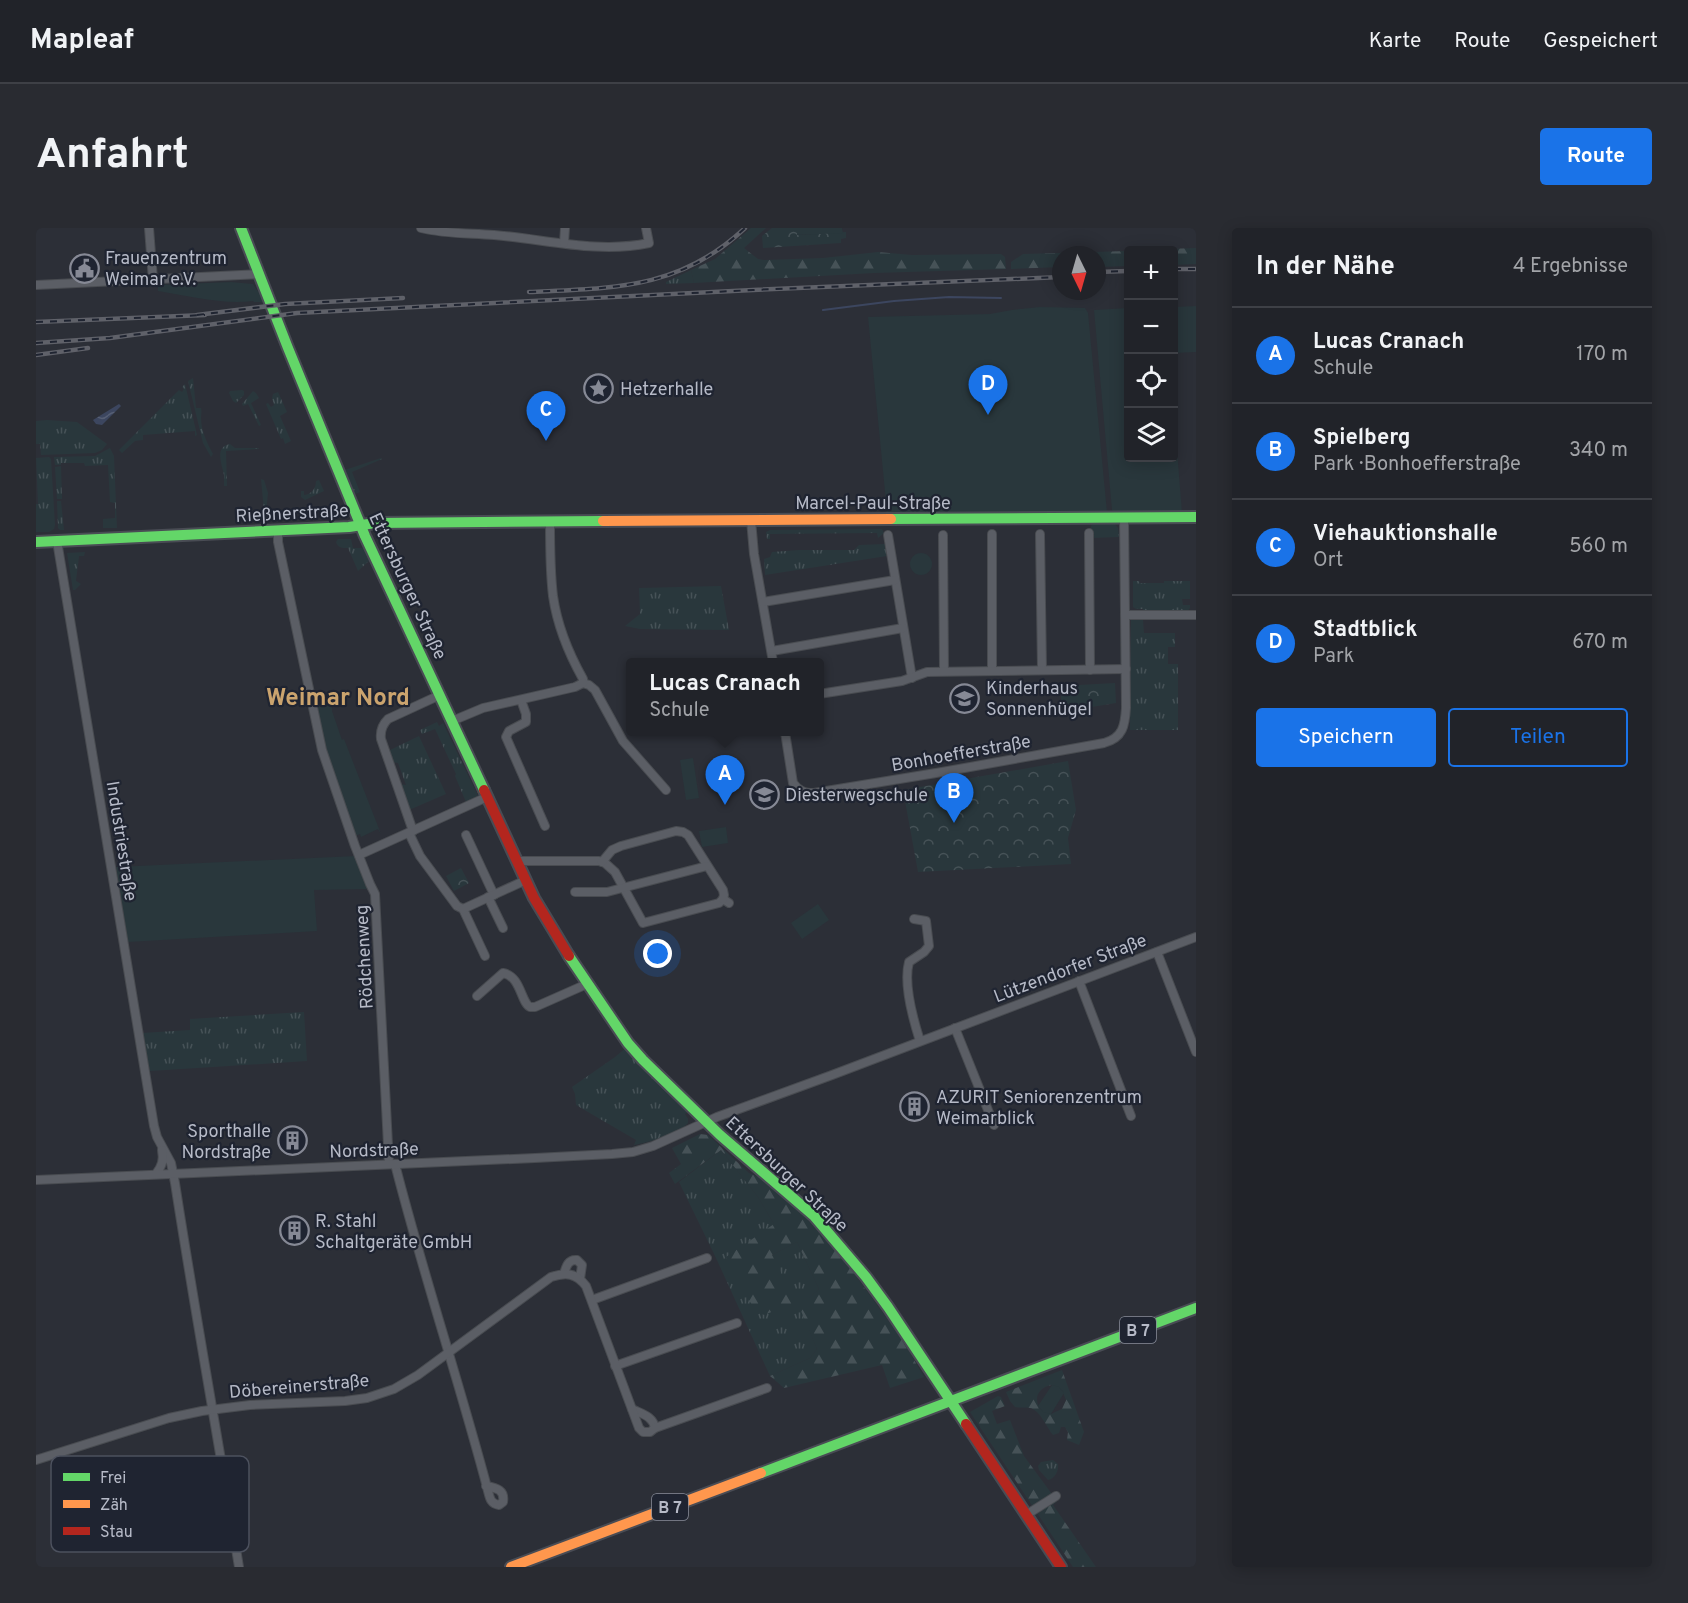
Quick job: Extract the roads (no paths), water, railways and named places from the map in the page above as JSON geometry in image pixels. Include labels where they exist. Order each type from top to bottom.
[{"type":"street","points":[[148,228],[153,280]]},
{"type":"street","points":[[421,228],[444,232],[493,232],[594,247],[619,248],[649,243],[646,228]]},
{"type":"street","points":[[564,243],[565,228]]},
{"type":"street","name":"Ettersburger Straße","points":[[244,230],[289,352],[361,525],[543,916],[586,984],[628,1043],[643,1060],[756,1167],[814,1216],[842,1248],[888,1307],[1060,1567]]},
{"type":"street","points":[[36,285],[260,274]]},
{"type":"street","name":"Marcel-Paul-Straße","points":[[550,522],[1196,517]]},
{"type":"street","name":"Bonhoefferstraße","points":[[785,736],[794,783],[805,793],[942,772],[1104,743],[1116,738],[1123,730],[1126,708],[1124,518]]},
{"type":"street","points":[[751,520],[754,554],[773,658]]},
{"type":"street","points":[[550,522],[552,587],[555,605],[583,683]]},
{"type":"street","name":"Rießnerstraße","points":[[36,542],[349,527],[375,523],[550,522]]},
{"type":"street","name":"Rödchenweg","points":[[278,530],[278,542],[322,750],[347,824],[375,894],[392,1164],[450,1352],[486,1486]]},
{"type":"street","points":[[1089,533],[1090,670]]},
{"type":"street","points":[[992,534],[992,671]]},
{"type":"street","points":[[1040,534],[1042,670]]},
{"type":"street","points":[[888,535],[912,678]]},
{"type":"street","name":"Marcel-Paul-Straße","points":[[944,535],[944,671]]},
{"type":"street","name":"Industriestraße","points":[[57,541],[154,1126],[161,1145],[162,1167],[156,1174]]},
{"type":"street","points":[[763,602],[895,580]]},
{"type":"street","points":[[1125,615],[1196,615]]},
{"type":"street","points":[[772,651],[903,628]]},
{"type":"street","points":[[824,693],[902,681],[927,672],[1126,669]]},
{"type":"street","points":[[452,721],[483,708],[575,687],[583,683],[595,690],[623,741],[666,790]]},
{"type":"street","points":[[440,695],[388,719],[381,729],[381,739],[420,856],[457,906],[463,909],[485,956]]},
{"type":"street","points":[[521,700],[526,722],[509,731],[506,737],[545,826]]},
{"type":"street","points":[[359,855],[487,797]]},
{"type":"street","points":[[517,861],[602,862],[615,872],[643,922],[726,901],[723,890],[686,833],[679,831],[621,846],[612,850],[602,862]]},
{"type":"street","points":[[466,835],[503,928]]},
{"type":"street","points":[[575,892],[607,892],[707,866]]},
{"type":"street","points":[[463,909],[526,880]]},
{"type":"street","points":[[914,919],[926,921],[928,942],[924,952],[909,962],[906,972],[920,1041]]},
{"type":"street","name":"Lützendorfer Straße","points":[[707,1122],[1196,937]]},
{"type":"street","points":[[1157,952],[1196,1052]]},
{"type":"street","points":[[477,996],[502,973],[508,974],[513,979],[521,990],[527,1006],[530,1007],[586,984]]},
{"type":"street","points":[[1079,981],[1131,1116]]},
{"type":"street","points":[[956,1028],[993,1125]]},
{"type":"street","name":"Nordstraße","points":[[36,1180],[612,1154],[633,1152],[653,1146],[707,1122]]},
{"type":"street","name":"Industriestraße","points":[[161,1145],[167,1153],[173,1173],[221,1456]]},
{"type":"street","points":[[592,1300],[707,1258]]},
{"type":"street","name":"Döbereinerstraße","points":[[51,1456],[169,1418],[213,1408],[367,1398],[394,1389],[418,1375],[551,1277],[564,1274],[568,1263],[572,1260],[577,1260],[582,1265],[580,1279]]},
{"type":"street","points":[[564,1274],[573,1274],[586,1286],[639,1428],[643,1432],[650,1432],[655,1428],[767,1388]]},
{"type":"street","name":"B 7","points":[[511,1567],[1196,1308]]},
{"type":"street","points":[[615,1365],[737,1323]]},
{"type":"street","points":[[632,1409],[652,1419],[655,1428]]},
{"type":"street","name":"Döbereinerstraße","points":[[36,1461],[51,1456]]},
{"type":"street","points":[[1026,1515],[1056,1496]]},
{"type":"street","name":"Industriestraße","points":[[237,1552],[239,1567]]},
{"type":"water","points":[[119,404],[121,406],[102,425],[96,424],[93,420]]},
{"type":"waterway","points":[[823,310],[949,297],[1001,298]]},
{"type":"railway","points":[[529,292],[589,289],[644,282],[695,264],[745,228]]},
{"type":"railway","points":[[1178,269],[1196,269]]},
{"type":"railway","points":[[1106,272],[1124,271]]},
{"type":"railway","points":[[36,343],[110,338],[297,313],[1052,277]]},
{"type":"railway","points":[[197,315],[285,304],[403,298]]},
{"type":"railway","points":[[36,322],[205,315]]},
{"type":"railway","points":[[36,355],[88,348]]},
{"type":"place","name":"Frauenzentrum Weimar e.V.","points":[[84,268]]},
{"type":"place","name":"Hetzerhalle","points":[[599,389]]},
{"type":"place","name":"Stadtblick","points":[[988,415]]},
{"type":"place","name":"Viehauktionshalle","points":[[546,441]]},
{"type":"place","name":"Kinderhaus Sonnenhügel","points":[[965,698]]},
{"type":"place","name":"Diesterwegschule","points":[[764,795]]},
{"type":"place","name":"Lucas Cranach","points":[[725,805]]},
{"type":"place","name":"Spielberg","points":[[954,823]]},
{"type":"place","name":"AZURIT Seniorenzentrum Weimarblick","points":[[915,1107]]},
{"type":"place","name":"Sporthalle Nordstraße","points":[[292,1141]]},
{"type":"place","name":"R. Stahl Schaltgeräte GmbH","points":[[294,1231]]},
{"type":"district","name":"Weimar Nord","points":[[338,697]]}]
